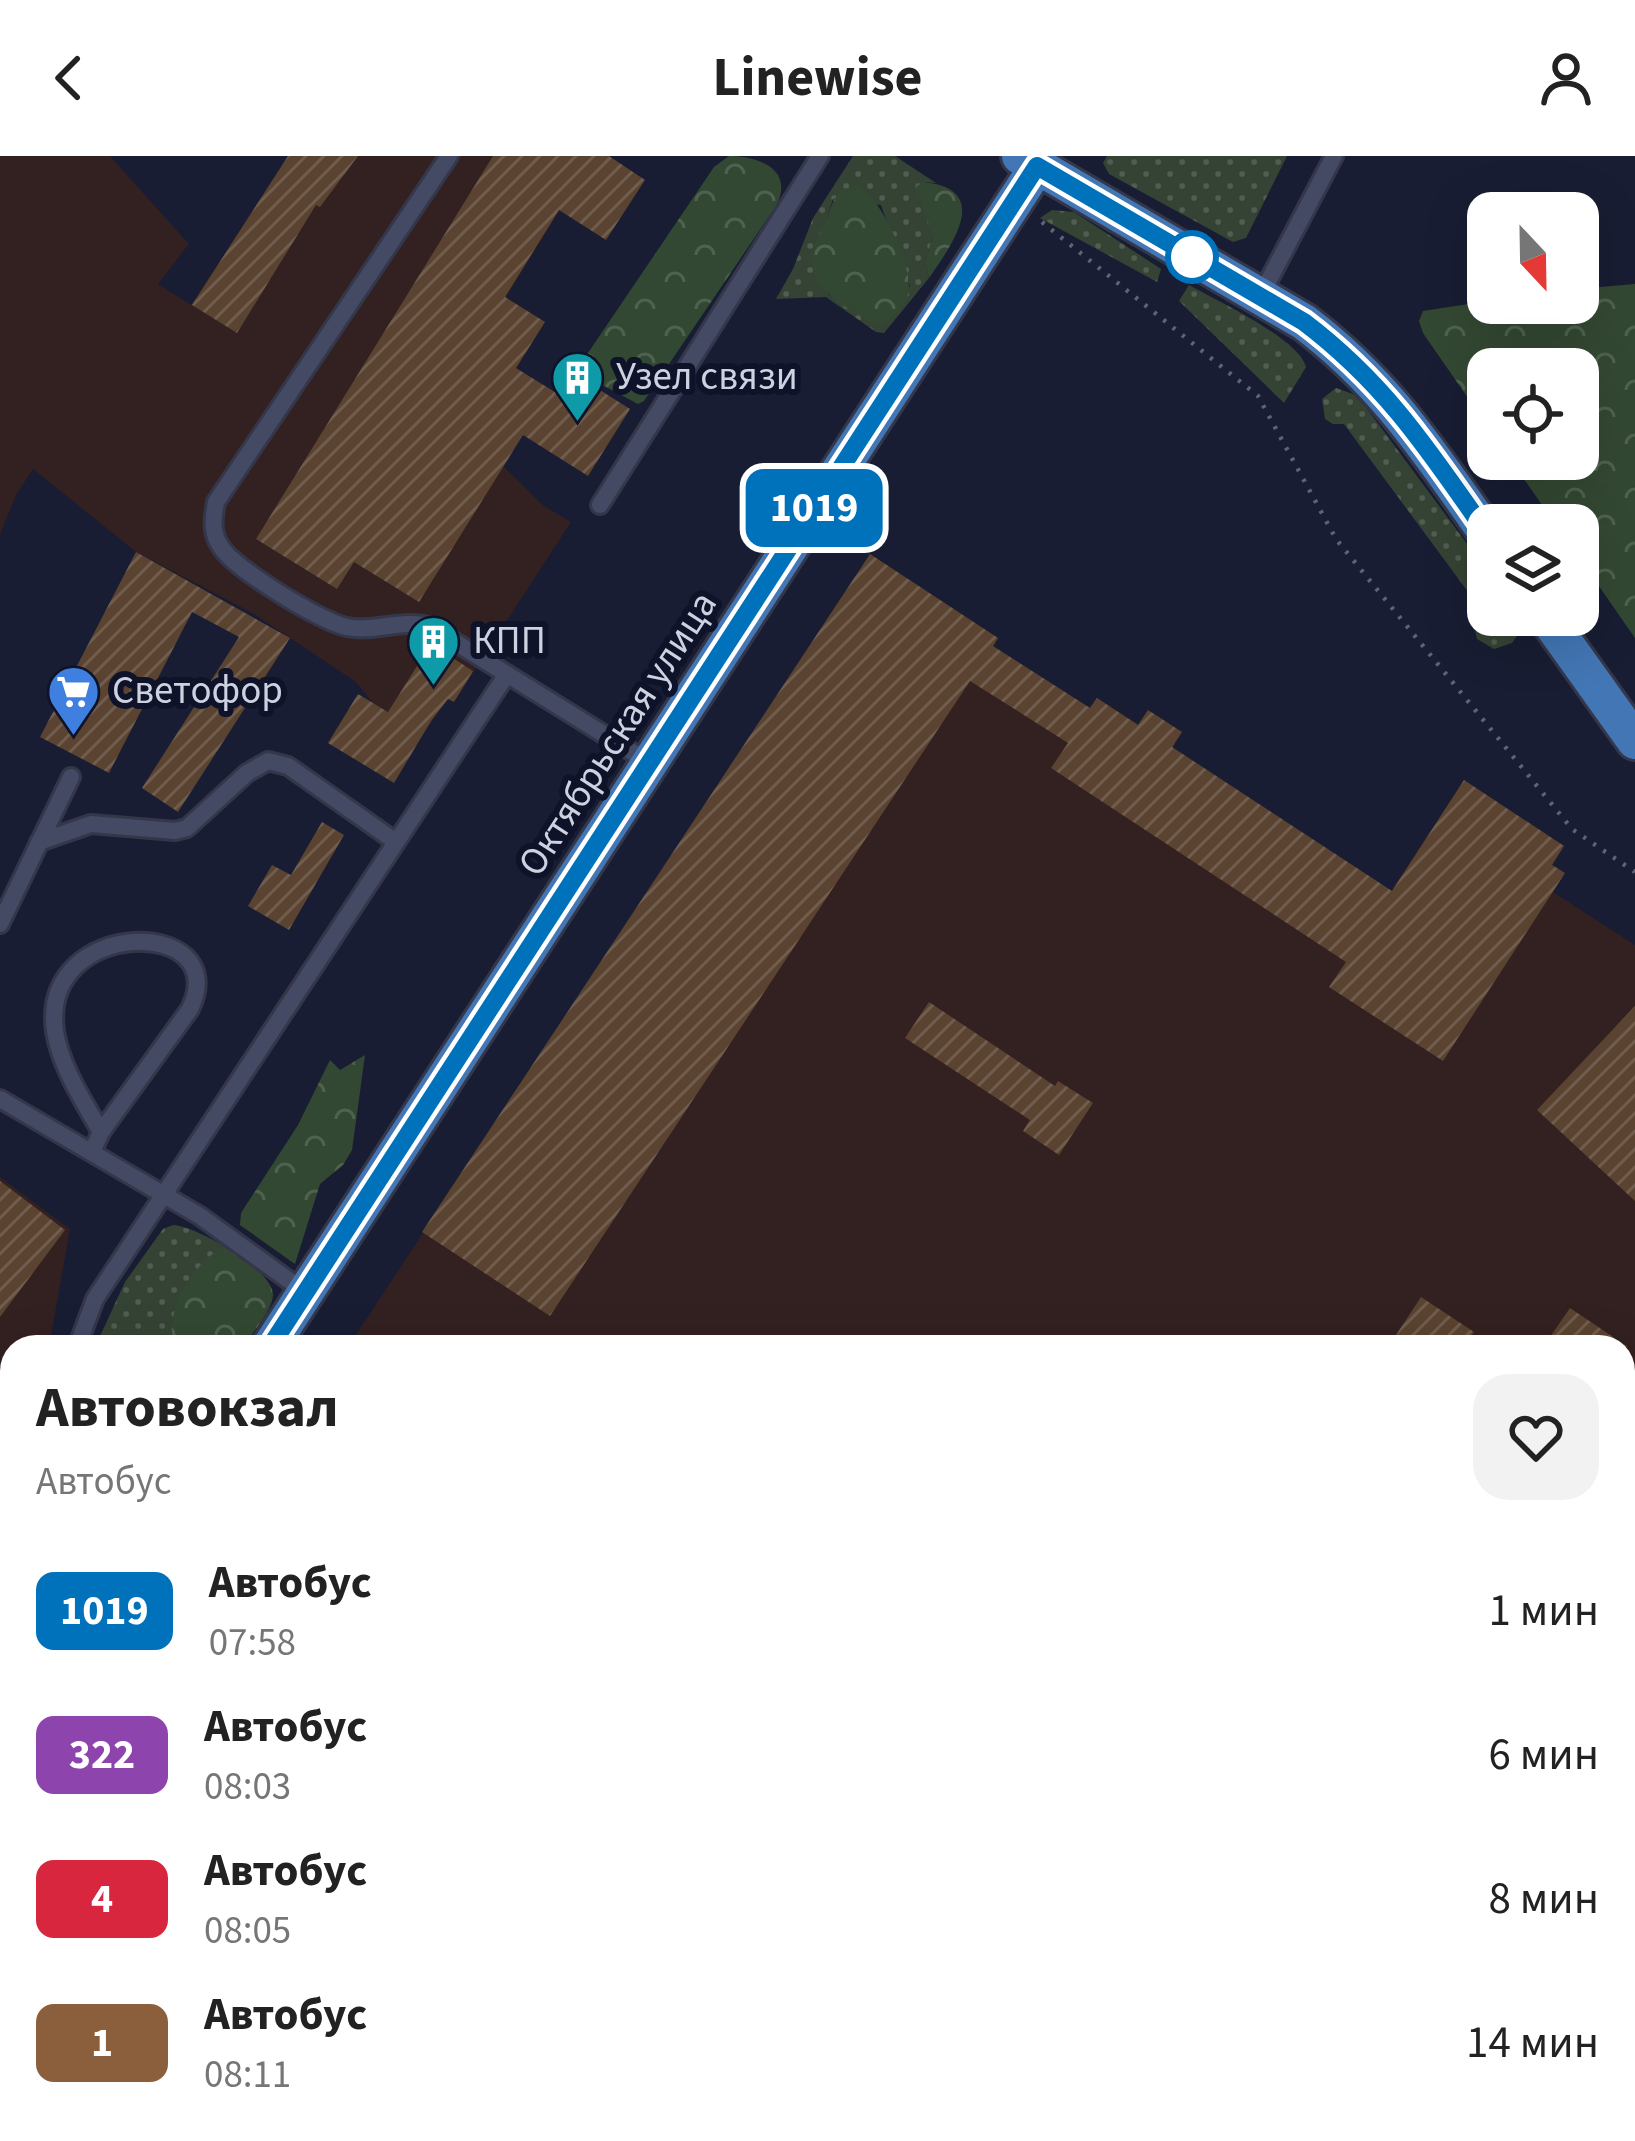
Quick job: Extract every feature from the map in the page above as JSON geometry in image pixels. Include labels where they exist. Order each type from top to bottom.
[{"type":"main road","points":[[1034,160],[1304,322],[1372,379],[1467,505]]},
{"type":"main road","name":"Октябрьская улица","points":[[278,1335],[1014,200],[1034,160]]},
{"type":"main road","points":[[1559,636],[1635,741]]},
{"type":"lane","points":[[449,156],[216,502],[214,532],[234,562],[329,622],[362,628],[422,624],[650,763]]},
{"type":"lane","points":[[599,505],[820,156]]},
{"type":"lane","points":[[1260,297],[1334,156]]},
{"type":"lane","points":[[81,1335],[94,1299],[507,674]]},
{"type":"lane","points":[[39,842],[91,824],[187,828],[247,773],[268,761],[288,766],[396,842]]},
{"type":"lane","points":[[0,924],[70,777]]},
{"type":"lane","points":[[92,1152],[101,1132],[200,990],[196,969],[181,951],[142,939],[101,948],[72,967],[58,996],[56,1031],[77,1088],[101,1132]]},
{"type":"lane","points":[[0,1099],[166,1194],[305,1292]]},
{"type":"path","points":[[1014,200],[1258,396],[1336,539],[1571,829],[1635,872]]},
{"type":"shaded area","points":[[0,156],[110,156],[189,244],[158,284],[191,305],[288,156],[593,156],[506,297],[545,322],[469,445],[503,466],[544,506],[571,522],[454,702],[447,699],[424,733],[373,703],[356,682],[254,614],[136,552],[33,469],[0,535]]},
{"type":"shaded area","points":[[870,554],[998,638],[994,647],[1089,707],[1097,698],[1138,724],[1148,710],[1182,732],[1173,748],[1391,891],[1464,780],[1564,846],[1552,864],[1565,873],[1553,892],[1635,945],[1635,1335],[356,1335]]},
{"type":"shaded area","points":[[0,1177],[70,1229],[51,1335],[0,1335]]},
{"type":"green space","points":[[729,156],[771,168],[781,183],[781,194],[644,401],[638,404],[593,380],[582,392],[568,386],[714,167]]},
{"type":"green space","points":[[853,156],[895,156],[936,183],[923,182],[933,237],[925,262],[929,278],[884,333],[826,297],[776,299],[813,218]],"holes":[[[833,199],[881,205],[910,286],[881,324],[828,294],[826,221]]]},
{"type":"green space","points":[[1107,156],[1287,156],[1246,238],[1233,242],[1109,174],[1103,163]]},
{"type":"green space","points":[[923,182],[945,187],[957,195],[962,207],[955,235],[929,278],[925,262],[933,237],[916,187]]},
{"type":"green space","points":[[856,186],[884,215],[908,276],[906,299],[880,325],[828,293],[812,263],[834,201],[839,193]]},
{"type":"green space","points":[[1052,210],[1074,212],[1161,269],[1157,282],[1040,218]]},
{"type":"green space","points":[[1635,284],[1635,638],[1599,586],[1599,504],[1541,504],[1525,480],[1599,480],[1599,348],[1467,348],[1467,397],[1419,321],[1423,311],[1467,304],[1467,324],[1599,324],[1599,287]]},
{"type":"green space","points":[[1189,285],[1255,321],[1300,356],[1306,367],[1284,403],[1179,301]]},
{"type":"green space","points":[[1336,388],[1353,394],[1365,406],[1467,544],[1467,590],[1344,424],[1325,419],[1322,399]]},
{"type":"green space","points":[[1517,636],[1512,643],[1494,649],[1477,639]]},
{"type":"green space","points":[[365,1055],[352,1150],[343,1165],[320,1184],[295,1264],[240,1225],[241,1213],[298,1125],[330,1060],[340,1070]]},
{"type":"green space","points":[[184,1227],[215,1241],[261,1274],[273,1296],[252,1335],[101,1335],[125,1282],[163,1229]]},
{"type":"green space","points":[[223,1247],[267,1281],[270,1299],[250,1335],[172,1335],[183,1290]]},
{"type":"building","points":[[288,156],[358,156],[320,207],[316,205],[237,333],[192,305]]},
{"type":"building","points":[[493,156],[609,156],[645,180],[606,240],[559,210],[505,297],[545,322],[516,368],[579,407],[592,385],[630,409],[588,476],[523,435],[419,602],[354,562],[337,589],[256,539]]},
{"type":"building","points":[[136,552],[290,638],[178,812],[142,788],[239,637],[192,612],[109,773],[40,737]]},
{"type":"building","points":[[870,554],[998,638],[993,646],[1090,708],[1097,698],[1138,725],[1148,710],[1182,732],[1172,747],[1392,891],[1464,780],[1564,846],[1552,865],[1565,873],[1443,1061],[1329,987],[1346,962],[1051,768],[1068,743],[970,681],[550,1316],[422,1232]]},
{"type":"building","points":[[431,644],[473,671],[454,702],[448,699],[431,721],[394,783],[328,743],[358,694],[388,712]]},
{"type":"building","points":[[322,822],[344,835],[289,930],[248,906],[272,865],[291,875]]},
{"type":"building","points":[[929,1002],[1055,1086],[1058,1081],[1093,1103],[1059,1155],[1023,1131],[1030,1120],[905,1038]]},
{"type":"building","points":[[1635,1006],[1635,1201],[1537,1110]]},
{"type":"building","points":[[0,1181],[65,1230],[0,1317]]},
{"type":"building","points":[[1421,1297],[1474,1332],[1472,1335],[1396,1335]]},
{"type":"building","points":[[1570,1308],[1610,1335],[1551,1335]]},
{"type":"bus line","name":"1019","points":[[278,1335],[1037,166],[1304,322],[1338,348],[1404,416],[1467,505]]},
{"type":"place","name":"Узел связи","points":[[577,423]]},
{"type":"place","name":"КПП","points":[[434,687]]},
{"type":"place","name":"Светофор","points":[[73,737]]}]
